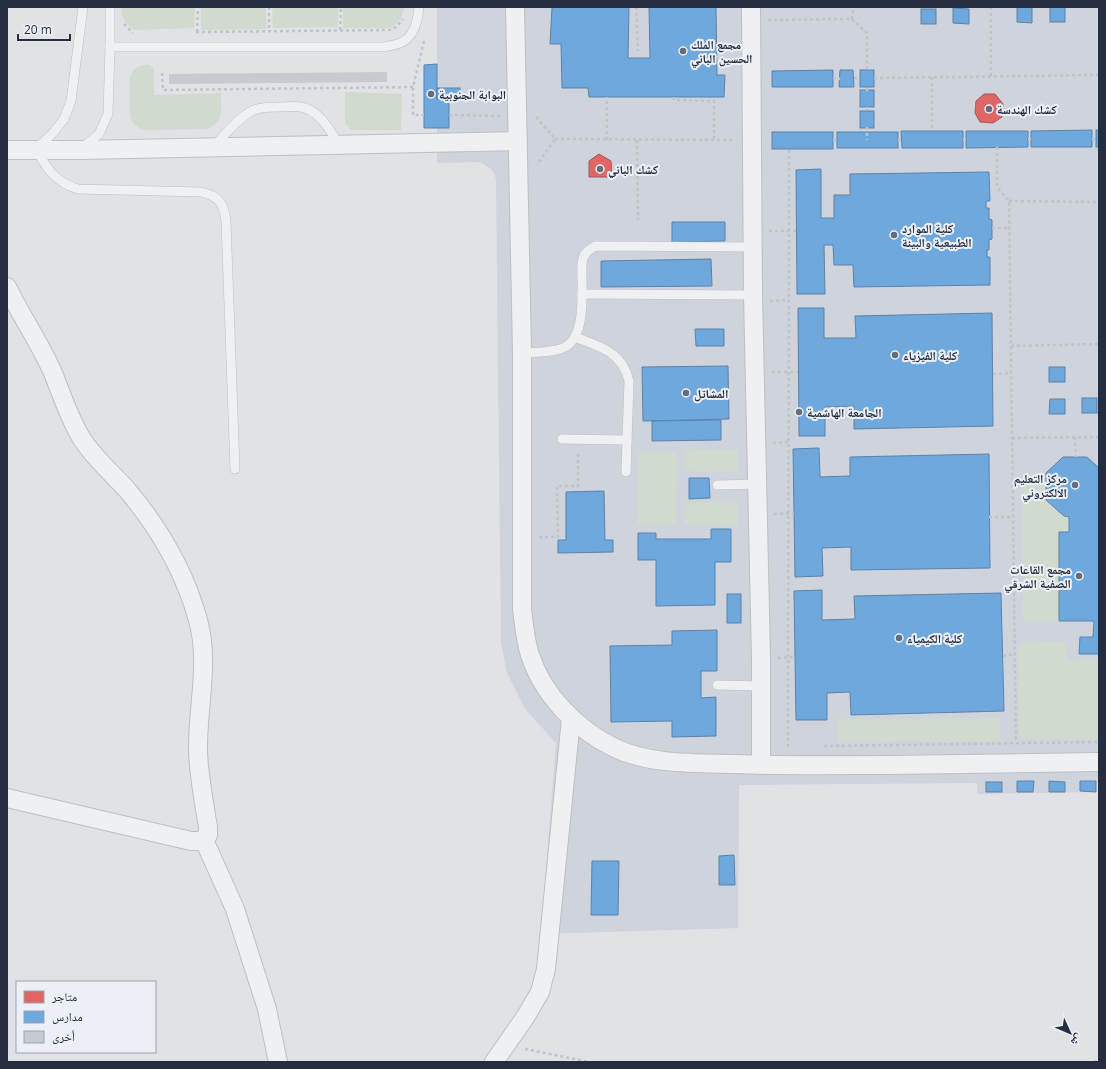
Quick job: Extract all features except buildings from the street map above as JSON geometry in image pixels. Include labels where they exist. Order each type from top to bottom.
[{"type":"street","points":[[515,7],[526,116],[518,141],[522,353],[522,609],[530,654],[539,676],[553,697],[571,719],[592,736],[616,749],[641,757],[674,762],[761,765],[1016,764],[1099,762]]},
{"type":"street","points":[[751,13],[751,140],[758,484],[761,765]]},
{"type":"street","points":[[7,150],[80,150],[518,141]]},
{"type":"street","points":[[7,287],[52,372],[75,427],[83,440],[132,496],[157,529],[192,602],[202,641],[202,675],[198,753],[208,834],[204,840],[199,842],[190,841],[7,798]]},
{"type":"street","points":[[494,1062],[507,1045],[540,992],[546,969],[571,719]]},
{"type":"street","points":[[204,840],[235,909],[267,1009],[278,1062]]},
{"type":"lane","points":[[83,7],[71,101],[64,119],[54,133],[36,150],[45,166],[53,175],[69,186],[78,189],[201,192],[211,194],[220,201],[225,211],[226,222],[235,469]]},
{"type":"lane","points":[[80,150],[99,134],[108,114],[110,7]]},
{"type":"lane","points":[[110,47],[383,48],[404,41],[409,36],[417,23],[420,7]]},
{"type":"lane","points":[[213,147],[242,118],[254,111],[266,107],[300,107],[316,113],[322,119],[339,145]]},
{"type":"lane","points":[[522,353],[559,349],[570,343],[575,336],[580,321],[583,256],[588,250],[596,246],[754,239]]},
{"type":"lane","points":[[582,294],[754,295]]},
{"type":"lane","points":[[575,336],[611,352],[623,364],[629,381],[626,472]]},
{"type":"lane","points":[[562,440],[628,440]]},
{"type":"lane","points":[[717,485],[758,484]]},
{"type":"lane","points":[[717,685],[761,686]]},
{"type":"path","points":[[197,32],[198,7]]},
{"type":"path","points":[[269,7],[269,32]]},
{"type":"path","points":[[340,30],[341,7]]},
{"type":"path","points":[[636,7],[638,51]]},
{"type":"path","points":[[852,7],[852,19]]},
{"type":"path","points":[[991,7],[991,76]]},
{"type":"path","points":[[751,13],[852,19],[867,33],[867,70]]},
{"type":"path","points":[[189,32],[390,30],[396,27],[406,15]]},
{"type":"path","points":[[122,22],[127,29],[134,33]]},
{"type":"path","points":[[424,37],[414,87],[413,115],[424,115]]},
{"type":"path","points":[[162,73],[163,90],[414,87]]},
{"type":"path","points":[[874,78],[1099,75]]},
{"type":"path","points":[[932,77],[932,131]]},
{"type":"path","points":[[833,78],[840,79]]},
{"type":"path","points":[[854,78],[860,78]]},
{"type":"path","points":[[607,97],[607,140]]},
{"type":"path","points":[[674,97],[674,100],[714,101],[714,140]]},
{"type":"path","points":[[449,115],[526,116],[555,139],[751,140]]},
{"type":"path","points":[[867,127],[867,140]]},
{"type":"path","points":[[536,166],[555,139]]},
{"type":"path","points":[[637,140],[638,220]]},
{"type":"path","points":[[789,148],[788,746],[795,746]]},
{"type":"path","points":[[997,148],[997,187],[1009,201],[1016,764]]},
{"type":"path","points":[[1009,201],[1099,202]]},
{"type":"path","points":[[992,228],[1009,228]]},
{"type":"path","points":[[754,239],[789,231],[796,231]]},
{"type":"path","points":[[1011,346],[1099,344]]},
{"type":"path","points":[[756,372],[798,372]]},
{"type":"path","points":[[993,374],[1011,373]]},
{"type":"path","points":[[1075,437],[1076,457]]},
{"type":"path","points":[[1012,438],[1099,437]]},
{"type":"path","points":[[534,537],[558,537],[557,486],[578,486],[578,439]]},
{"type":"path","points":[[990,517],[1013,517]]},
{"type":"path","points":[[1003,656],[1015,654]]},
{"type":"path","points":[[819,746],[1099,742]]},
{"type":"path","points":[[507,1045],[589,1062]]},
{"type":"path","points":[[1094,1062],[1099,1060]]},
{"type":"shaded area","points":[[122,7],[195,7],[194,28],[134,30],[124,20]]},
{"type":"shaded area","points":[[201,7],[266,7],[266,29],[201,30]]},
{"type":"shaded area","points":[[272,7],[338,7],[338,27],[273,28]]},
{"type":"shaded area","points":[[343,7],[404,7],[403,14],[400,19],[390,28],[343,28]]},
{"type":"shaded area","name":"الجامعة الهاشمية","points":[[437,7],[1099,7],[1099,782],[1097,782],[1096,792],[977,794],[977,783],[739,785],[738,928],[541,934],[556,743],[525,709],[507,673],[501,643],[496,180],[491,169],[480,162],[437,163]]},
{"type":"shaded area","points":[[142,65],[149,65],[154,70],[154,95],[221,93],[221,115],[219,119],[216,123],[206,129],[144,130],[136,126],[130,116],[130,78],[134,70]]},
{"type":"shaded area","points":[[345,92],[402,94],[401,130],[351,130],[345,124]]},
{"type":"shaded area","points":[[685,449],[738,450],[738,472],[684,471]]},
{"type":"shaded area","points":[[638,452],[677,452],[676,524],[637,524]]},
{"type":"shaded area","points":[[1046,473],[1046,500],[1064,516],[1069,517],[1069,532],[1059,532],[1059,621],[1023,621],[1022,474]]},
{"type":"shaded area","points":[[685,502],[738,503],[738,525],[684,524]]},
{"type":"shaded area","points":[[1067,642],[1067,660],[1099,659],[1099,739],[1019,739],[1018,643]]},
{"type":"shaded area","points":[[1000,718],[1000,741],[838,741],[838,719]]},
{"type":"place","name":"مجمع الملك الحسين الباني","points":[[683,51]]},
{"type":"place","name":"البوابة الجنوبية","points":[[431,94]]},
{"type":"place","name":"كشك الهندسة","points":[[989,109]]},
{"type":"place","name":"كشك الباني","points":[[600,169]]},
{"type":"place","name":"كلية الموارد الطبيعية والبيئة","points":[[894,235]]},
{"type":"place","name":"كلية الفيزياء","points":[[895,355]]},
{"type":"place","name":"المشاتل","points":[[686,393]]},
{"type":"place","name":"الجامعة الهاشمية","points":[[799,412]]},
{"type":"place","name":"مركز التعليم الالكتروني","points":[[1075,485]]},
{"type":"place","name":"مجمع القاعات الصفية الشرقي","points":[[1079,576]]},
{"type":"place","name":"كلية الكيمياء","points":[[899,638]]}]
